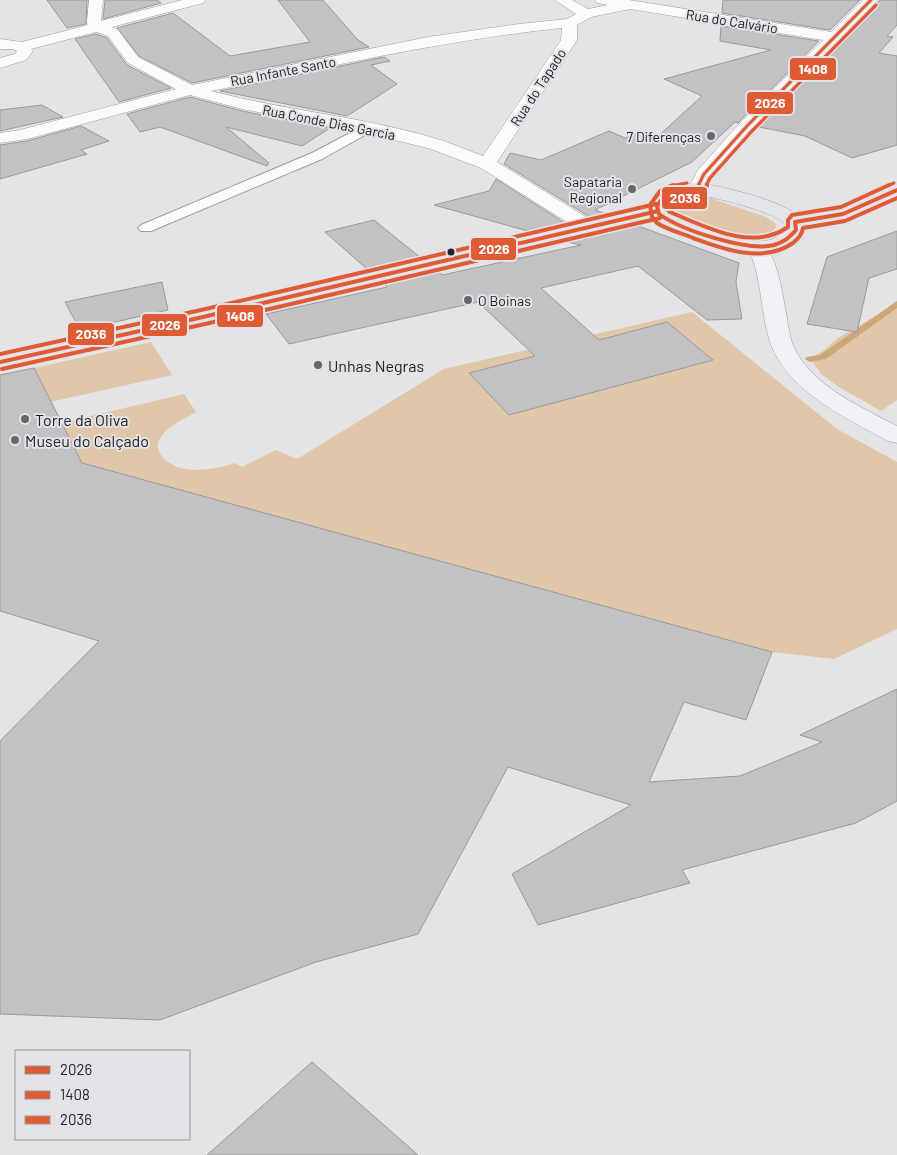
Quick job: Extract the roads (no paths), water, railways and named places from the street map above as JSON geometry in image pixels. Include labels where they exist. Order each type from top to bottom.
[{"type":"main road","points":[[795,222],[796,230],[792,237],[777,244],[757,246],[730,242],[666,219],[658,211],[658,202],[671,193],[697,189],[712,190],[780,212],[795,222],[843,214],[897,190]]},
{"type":"main road","points":[[0,362],[658,211]]},
{"type":"street","points":[[96,0],[94,22],[98,26]]},
{"type":"street","points":[[0,44],[21,47],[198,0]]},
{"type":"street","points":[[562,0],[586,14]]},
{"type":"street","name":"Rua do Calvário","points":[[602,0],[834,37]]},
{"type":"street","points":[[697,189],[704,174],[747,126],[871,0]]},
{"type":"street","name":"Rua do Calvário","points":[[586,14],[630,5]]},
{"type":"street","points":[[570,23],[586,14]]},
{"type":"street","name":"Rua Infante Santo","points":[[0,138],[21,135],[190,90],[428,42],[519,28],[570,23]]},
{"type":"street","name":"Rua do Tapado","points":[[487,164],[569,40],[570,23]]},
{"type":"street","name":"Rua Conde Dias Garcia","points":[[98,26],[113,33],[133,60],[190,90],[242,104],[367,128],[437,145],[487,164],[590,228]]},
{"type":"street","points":[[0,63],[21,57],[25,51],[21,47]]},
{"type":"street","points":[[757,246],[767,271],[780,340],[786,357],[804,377],[845,406],[897,436]]},
{"type":"lane","points":[[146,228],[317,156],[367,128]]},
{"type":"waterway","points":[[810,359],[823,357],[897,304]]},
{"type":"place","name":"7 Diferenças","points":[[711,136]]},
{"type":"place","name":"Sapataria Regional","points":[[632,189]]},
{"type":"place","name":"O Boinas","points":[[468,300]]},
{"type":"place","name":"Unhas Negras","points":[[318,365]]},
{"type":"place","name":"Torre da Oliva","points":[[25,419]]},
{"type":"place","name":"Museu do Calçado","points":[[15,440]]}]
